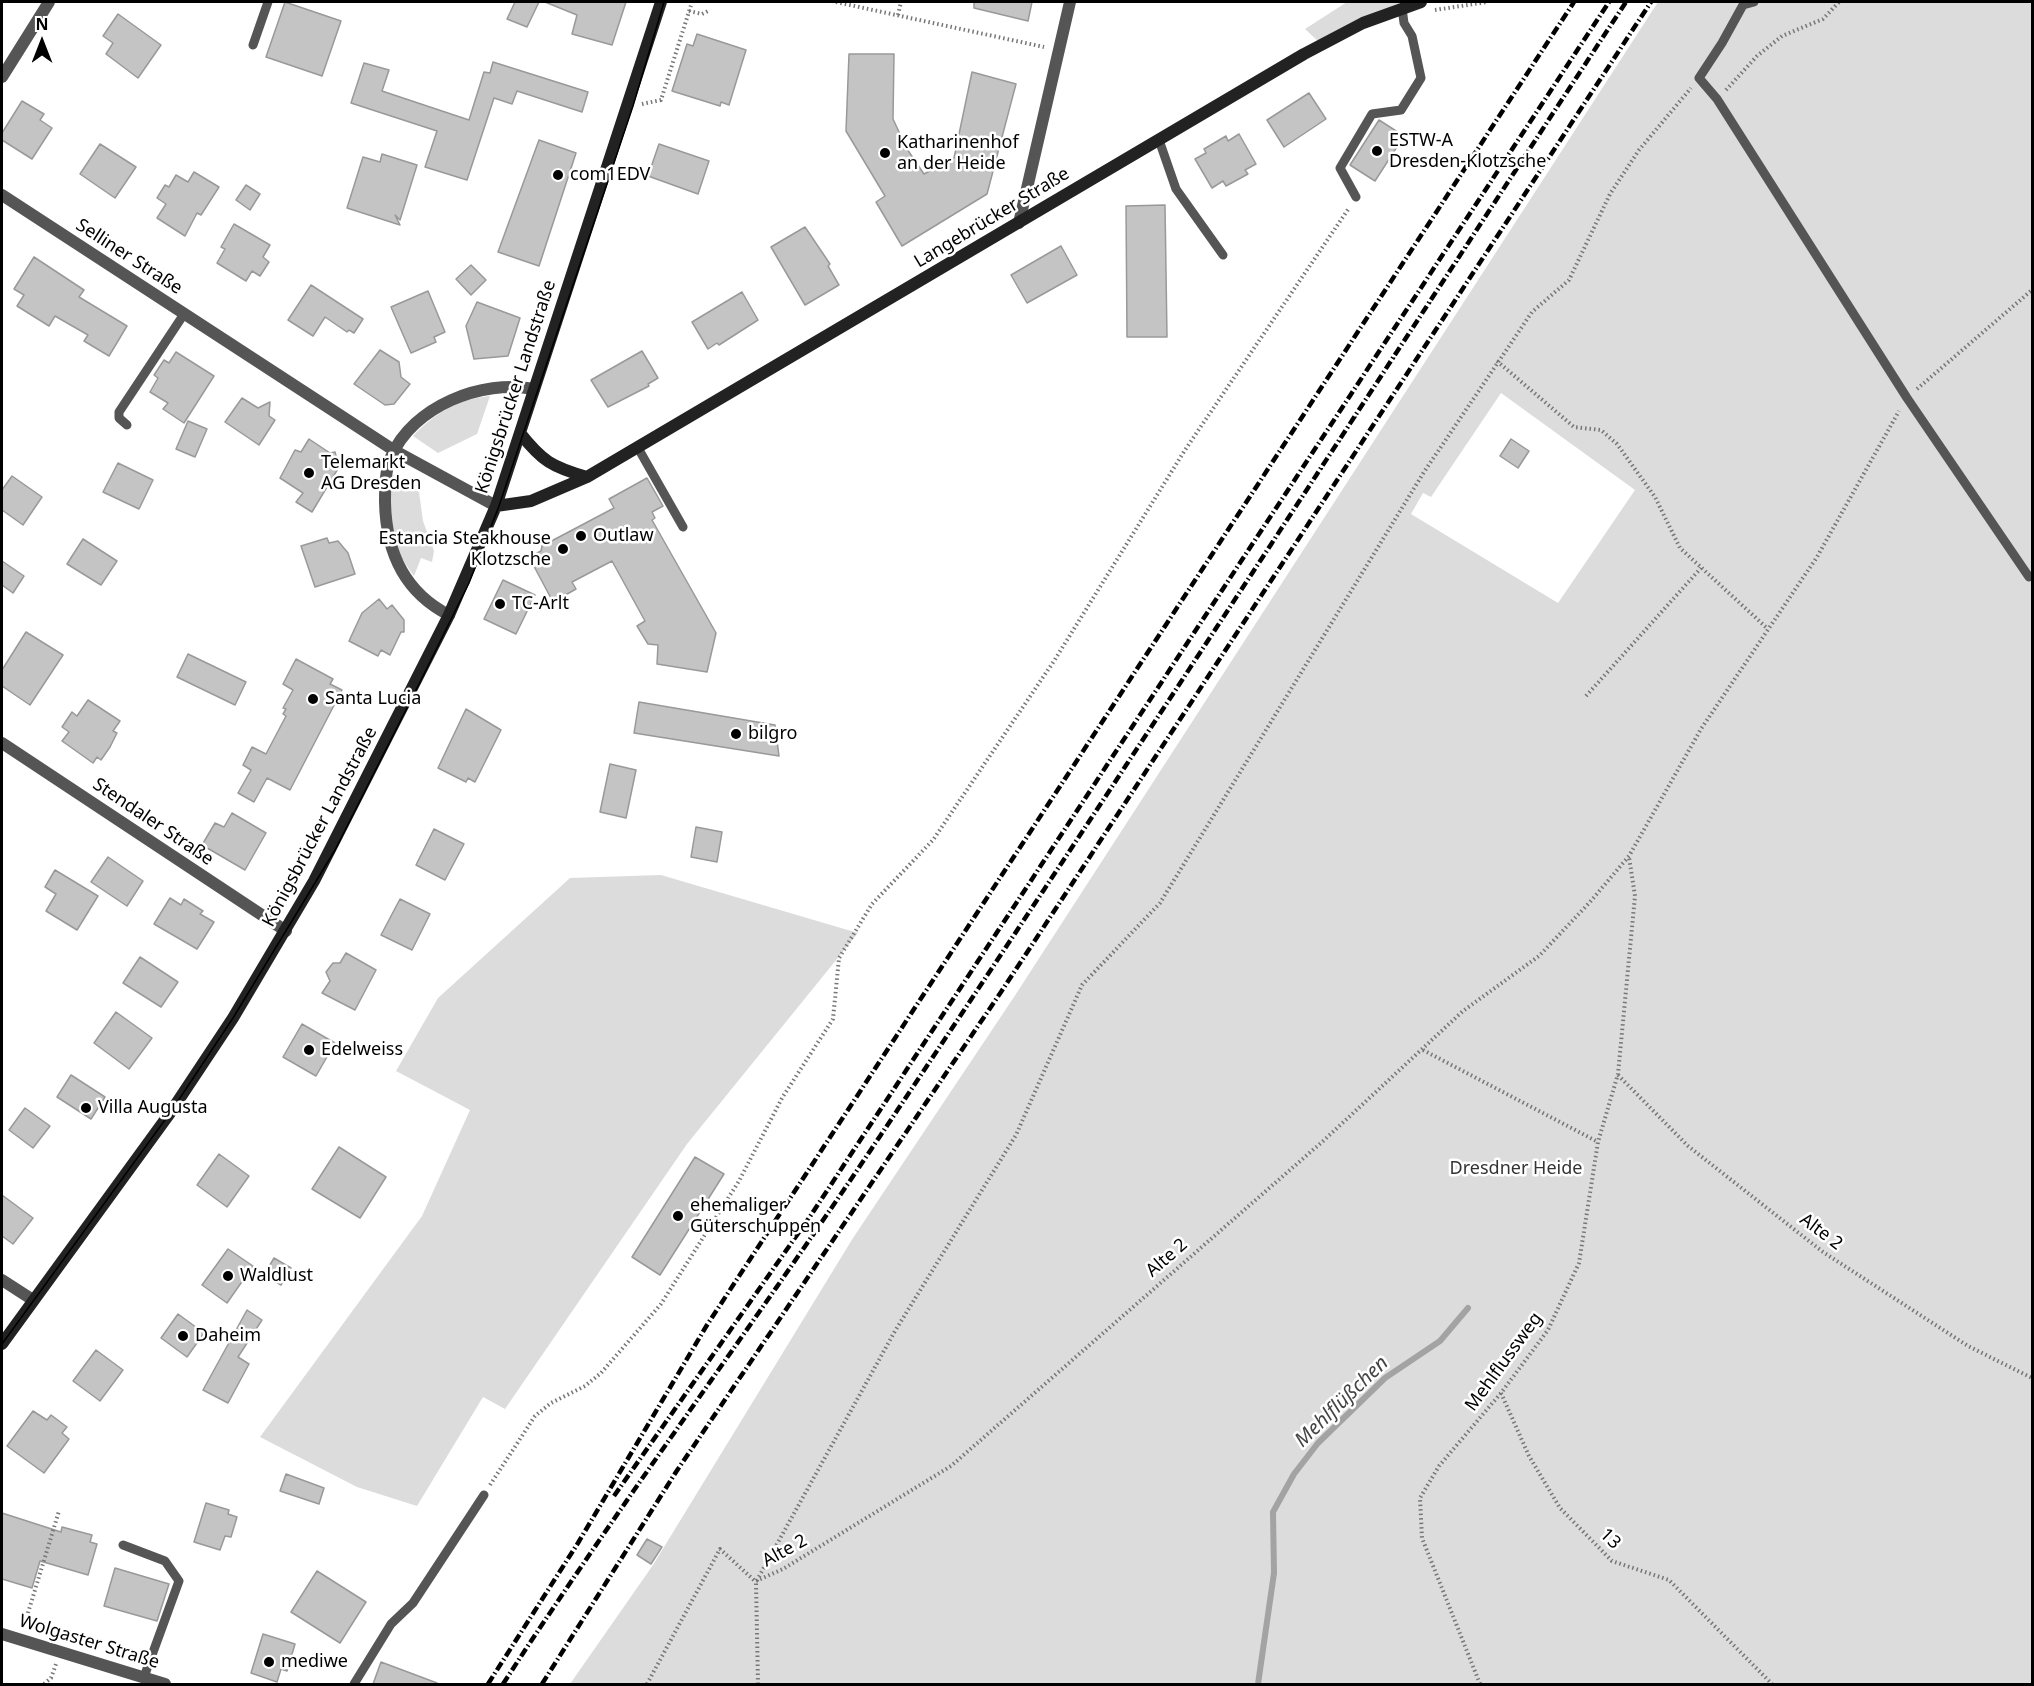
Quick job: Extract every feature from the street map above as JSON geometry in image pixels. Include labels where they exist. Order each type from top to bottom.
[{"type":"main road","name":"Königsbrücker Landstraße","points":[[2,1344],[170,1113],[233,1018],[314,881],[449,615],[496,506],[661,2]]},
{"type":"main road","name":"Langebrücker Straße","points":[[496,506],[531,501],[587,477],[1304,54],[1363,23],[1421,2]]},
{"type":"main road","points":[[520,433],[544,461],[587,477]]},
{"type":"street","points":[[2,77],[49,2]]},
{"type":"street","points":[[1019,223],[1070,2]]},
{"type":"street","name":"Selliner Straße","points":[[2,195],[406,458],[496,506]]},
{"type":"street","points":[[449,615],[413,589],[393,554],[387,532],[385,494],[388,468],[395,451],[416,423],[452,399],[487,390],[521,387],[534,389]]},
{"type":"street","name":"Stendaler Straße","points":[[2,743],[286,931]]},
{"type":"street","points":[[2,1280],[33,1300]]},
{"type":"street","name":"Wolgaster Straße","points":[[2,1634],[165,1684]]},
{"type":"lane","points":[[252,45],[268,2]]},
{"type":"lane","points":[[1754,2],[1743,5],[1722,44],[1699,78],[1717,99],[1907,398],[2029,577]]},
{"type":"lane","points":[[1356,198],[1340,168],[1372,114],[1401,110],[1421,78],[1412,36],[1404,23],[1402,8]]},
{"type":"lane","points":[[1159,140],[1176,189],[1223,255]]},
{"type":"lane","points":[[127,425],[119,418],[119,412],[184,314]]},
{"type":"lane","points":[[638,448],[683,527]]},
{"type":"lane","points":[[354,1684],[391,1624],[413,1603],[484,1495]]},
{"type":"lane","points":[[123,1545],[165,1561],[179,1581],[144,1677]]},
{"type":"path","points":[[629,105],[661,100],[692,2]]},
{"type":"path","points":[[836,2],[1059,50]]},
{"type":"path","points":[[898,15],[901,2]]},
{"type":"path","points":[[1717,99],[1757,56],[1782,36],[1823,19],[1839,2]]},
{"type":"path","points":[[689,11],[702,14],[708,11]]},
{"type":"path","points":[[758,1684],[756,1582],[895,1331],[1016,1135],[1082,985],[1160,903],[1424,472],[1532,312],[1569,280],[1610,194],[1639,150],[1699,78]]},
{"type":"path","points":[[484,1495],[535,1416],[551,1403],[585,1386],[601,1373],[661,1304],[740,1181],[782,1098],[832,1018],[839,958],[872,904],[933,840],[1054,661],[1185,450],[1356,198]]},
{"type":"path","name":"Alte 2","points":[[756,1582],[783,1569],[951,1466],[1423,1050],[1463,1011],[1539,956],[1629,856],[1701,729],[1817,557],[1907,398],[2032,290]]},
{"type":"path","points":[[1497,362],[1574,427],[1601,430],[1617,444],[1655,497],[1680,548],[1768,629]]},
{"type":"path","points":[[1586,696],[1701,568]]},
{"type":"path","name":"Mehlflussweg","points":[[1480,1684],[1422,1538],[1420,1498],[1439,1466],[1501,1394],[1548,1330],[1579,1263],[1598,1142],[1618,1074],[1635,896],[1629,856]]},
{"type":"path","points":[[1423,1050],[1598,1142]]},
{"type":"path","name":"Alte 2","points":[[1618,1074],[1688,1146],[1823,1252],[1968,1346],[2032,1378]]},
{"type":"path","name":"13","points":[[1501,1394],[1529,1455],[1560,1508],[1612,1561],[1668,1580],[1772,1684]]},
{"type":"path","points":[[25,1622],[59,1511]]},
{"type":"path","points":[[647,1684],[720,1549],[756,1582]]},
{"type":"path","points":[[44,1684],[51,1678],[59,1652]]},
{"type":"green space","points":[[1347,2],[1411,2],[1320,43],[1305,29]]},
{"type":"green space","name":"Dresdner Heide","points":[[1658,2],[2032,2],[2032,1684],[570,1684],[653,1565],[853,1238],[1014,997]],"holes":[[[1501,393],[1635,490],[1558,603],[1411,514],[1423,493],[1431,497]]]},
{"type":"green space","points":[[490,396],[477,434],[438,453],[413,436],[430,420],[457,404]]},
{"type":"green space","points":[[393,475],[419,492],[423,521],[434,551],[432,562],[421,558],[414,576],[400,553],[391,528],[389,502]]},
{"type":"green space","points":[[661,875],[858,933],[687,1144],[505,1409],[483,1397],[417,1506],[357,1487],[260,1437],[422,1216],[470,1110],[396,1071],[438,998],[570,878]]},
{"type":"building","points":[[285,2],[341,21],[322,76],[266,57]]},
{"type":"building","points":[[515,2],[539,2],[527,27],[507,19]]},
{"type":"building","points":[[545,2],[626,2],[612,45],[572,34],[577,15]]},
{"type":"building","points":[[974,2],[1032,2],[1028,21],[974,8]]},
{"type":"building","points":[[118,14],[161,45],[138,78],[106,54],[113,43],[103,36]]},
{"type":"building","points":[[697,34],[746,50],[729,105],[721,102],[720,106],[672,91],[687,44],[693,46]]},
{"type":"building","name":"Katharinenhof an der Heide","points":[[849,54],[894,54],[893,119],[907,149],[924,174],[954,158],[972,72],[1016,84],[987,194],[902,246],[876,202],[885,196],[846,131]]},
{"type":"building","points":[[493,62],[588,92],[582,112],[517,91],[512,104],[494,98],[467,180],[425,167],[437,131],[351,103],[364,63],[389,70],[382,91],[469,120],[484,72],[490,73]]},
{"type":"building","points":[[1309,93],[1326,119],[1284,147],[1267,120]]},
{"type":"building","points":[[22,101],[44,114],[40,120],[52,128],[32,159],[2,140],[2,133]]},
{"type":"building","name":"ESTW-A Dresden-Klotzsche","points":[[1379,120],[1404,136],[1375,181],[1350,165]]},
{"type":"building","points":[[1239,134],[1256,164],[1245,170],[1248,174],[1226,186],[1223,181],[1212,188],[1195,159],[1206,153],[1204,149],[1226,136],[1228,141]]},
{"type":"building","points":[[539,140],[576,153],[539,266],[498,252]]},
{"type":"building","points":[[100,144],[136,167],[115,198],[80,174]]},
{"type":"building","points":[[659,144],[709,161],[698,194],[648,176]]},
{"type":"building","points":[[382,154],[417,165],[400,220],[395,215],[400,225],[347,208],[363,157],[380,162]]},
{"type":"building","points":[[194,172],[219,187],[201,215],[197,213],[185,236],[157,218],[166,204],[157,198],[165,185],[169,187],[176,175],[188,182]]},
{"type":"building","points":[[246,185],[260,194],[250,210],[236,200]]},
{"type":"building","points":[[1165,205],[1167,337],[1127,337],[1126,206]]},
{"type":"building","points":[[234,224],[270,245],[263,257],[269,262],[260,276],[252,271],[246,281],[217,263],[225,249],[221,247]]},
{"type":"building","points":[[805,227],[830,264],[828,266],[839,285],[805,305],[771,247]]},
{"type":"building","points":[[1061,246],[1077,275],[1027,303],[1011,275]]},
{"type":"building","points":[[34,257],[84,290],[79,297],[127,326],[109,356],[84,341],[88,335],[55,316],[49,326],[17,306],[24,295],[14,289]]},
{"type":"building","points":[[471,265],[486,280],[471,295],[456,279]]},
{"type":"building","points":[[311,285],[363,319],[354,333],[349,330],[347,332],[325,317],[313,336],[288,320]]},
{"type":"building","points":[[428,291],[445,332],[434,337],[436,342],[411,353],[391,307]]},
{"type":"building","points":[[742,292],[758,320],[719,345],[717,343],[708,349],[692,322]]},
{"type":"building","points":[[477,302],[520,318],[508,356],[474,359],[466,326]]},
{"type":"building","points":[[380,350],[399,362],[401,377],[410,384],[394,404],[385,405],[354,384]]},
{"type":"building","points":[[642,351],[658,378],[648,384],[649,386],[608,407],[591,380]]},
{"type":"building","points":[[176,352],[214,376],[184,423],[163,409],[168,403],[150,392],[158,378],[154,375],[164,360],[169,363]]},
{"type":"building","points":[[242,398],[258,408],[270,402],[269,416],[275,420],[259,445],[225,422]]},
{"type":"building","points":[[188,421],[207,429],[195,457],[176,449]]},
{"type":"building","name":"Telemarkt AG Dresden","points":[[309,439],[330,453],[335,452],[339,467],[312,512],[296,502],[303,493],[280,478],[295,450],[301,452]]},
{"type":"building","points":[[1511,439],[1529,451],[1518,468],[1500,456]]},
{"type":"building","points":[[118,463],[153,480],[139,509],[103,492]]},
{"type":"building","points":[[12,476],[42,497],[23,525],[2,510],[2,490]]},
{"type":"building","points":[[647,478],[663,506],[652,512],[655,518],[652,520],[716,633],[707,672],[657,664],[658,645],[648,644],[637,626],[645,621],[612,561],[572,582],[576,589],[553,602],[529,557],[541,551],[542,546],[614,508],[609,499]]},
{"type":"building","points":[[327,538],[329,543],[338,541],[348,553],[355,574],[315,587],[301,546]]},
{"type":"building","points":[[83,539],[117,561],[101,585],[67,564]]},
{"type":"building","points":[[2,561],[24,576],[13,593],[2,585]]},
{"type":"building","points":[[503,580],[535,595],[516,634],[484,619]]},
{"type":"building","points":[[379,599],[387,609],[392,605],[404,620],[404,632],[401,632],[390,655],[381,650],[378,656],[349,641],[362,613]]},
{"type":"building","points":[[26,632],[63,655],[30,705],[2,686],[2,670]]},
{"type":"building","points":[[188,654],[246,682],[235,705],[177,677]]},
{"type":"building","points":[[296,659],[333,679],[330,684],[342,690],[290,790],[267,778],[254,802],[238,793],[251,770],[243,765],[252,747],[266,754],[286,716],[283,714],[286,709],[283,708],[293,690],[283,684]]},
{"type":"building","points":[[88,700],[120,721],[113,731],[117,733],[110,747],[101,760],[97,757],[93,763],[62,741],[69,732],[62,727],[72,712],[77,716]]},
{"type":"building","points":[[639,702],[775,725],[779,756],[634,733]]},
{"type":"building","points":[[466,709],[501,730],[475,782],[468,778],[466,782],[438,768]]},
{"type":"building","points":[[610,764],[636,770],[626,818],[600,812]]},
{"type":"building","points":[[232,813],[266,833],[245,870],[202,845],[215,823],[224,827]]},
{"type":"building","points":[[696,827],[722,832],[717,862],[691,857]]},
{"type":"building","points":[[434,829],[464,844],[445,880],[416,865]]},
{"type":"building","points":[[108,857],[143,881],[127,906],[91,882]]},
{"type":"building","points":[[55,870],[98,896],[77,930],[46,911],[56,894],[45,887]]},
{"type":"building","points":[[170,898],[181,905],[184,899],[203,911],[200,914],[214,922],[197,949],[154,924]]},
{"type":"building","points":[[400,899],[430,914],[412,950],[381,935]]},
{"type":"building","points":[[346,953],[376,970],[355,1010],[322,993],[330,981],[326,972],[333,963],[340,963]]},
{"type":"building","points":[[140,957],[178,982],[161,1007],[123,983]]},
{"type":"building","points":[[116,1012],[152,1038],[129,1069],[94,1043]]},
{"type":"building","name":"Edelweiss","points":[[302,1024],[335,1043],[316,1076],[283,1057]]},
{"type":"building","name":"Villa Augusta","points":[[71,1075],[105,1097],[91,1119],[57,1097]]},
{"type":"building","points":[[25,1108],[50,1126],[33,1148],[9,1130]]},
{"type":"building","points":[[339,1147],[386,1177],[360,1218],[312,1189]]},
{"type":"building","points":[[219,1154],[249,1176],[227,1207],[197,1185]]},
{"type":"building","name":"ehemaliger Güterschuppen","points":[[695,1157],[724,1174],[660,1275],[632,1257]]},
{"type":"building","points":[[2,1195],[33,1218],[13,1244],[2,1236]]},
{"type":"building","name":"Waldlust","points":[[228,1249],[253,1266],[227,1303],[202,1285]]},
{"type":"building","points":[[274,1258],[291,1268],[281,1285],[264,1275]]},
{"type":"building","points":[[247,1310],[262,1320],[238,1357],[249,1364],[228,1403],[203,1390]]},
{"type":"building","name":"Daheim","points":[[178,1314],[204,1333],[187,1357],[161,1338]]},
{"type":"building","points":[[96,1350],[123,1370],[100,1401],[73,1381]]},
{"type":"building","points":[[33,1411],[47,1420],[51,1415],[67,1427],[62,1433],[69,1439],[44,1473],[7,1446]]},
{"type":"building","points":[[286,1474],[324,1488],[319,1504],[280,1491]]},
{"type":"building","points":[[206,1503],[229,1510],[228,1514],[237,1517],[231,1537],[225,1536],[220,1550],[194,1542]]},
{"type":"building","points":[[2,1513],[61,1532],[62,1527],[92,1535],[90,1542],[97,1544],[88,1575],[40,1561],[32,1588],[2,1579]]},
{"type":"building","points":[[647,1539],[662,1547],[651,1564],[637,1555]]},
{"type":"building","points":[[115,1568],[169,1584],[157,1621],[104,1606]]},
{"type":"building","points":[[317,1571],[366,1602],[340,1643],[291,1612]]},
{"type":"building","points":[[263,1634],[295,1644],[287,1671],[281,1669],[277,1682],[251,1673]]},
{"type":"building","points":[[381,1662],[437,1683],[373,1684]]},
{"type":"waterway","name":"Mehlflüßchen","points":[[1258,1684],[1274,1573],[1273,1512],[1294,1474],[1318,1443],[1385,1378],[1440,1341],[1468,1308]]},
{"type":"tram line","points":[[2,1344],[170,1113],[233,1018],[335,850],[469,583],[499,506],[633,106],[664,2]]},
{"type":"railway","points":[[488,1684],[578,1543],[707,1325],[1574,2]]},
{"type":"railway","points":[[614,1496],[811,1215],[1609,2]]},
{"type":"railway","points":[[503,1684],[592,1551],[866,1157],[1153,725],[1626,2]]},
{"type":"railway","points":[[542,1684],[676,1472],[1001,992],[1651,2]]},
{"type":"place","name":"ESTW-A Dresden-Klotzsche","points":[[1377,151]]},
{"type":"place","name":"Katharinenhof an der Heide","points":[[885,153]]},
{"type":"place","name":"com1EDV","points":[[558,175]]},
{"type":"place","name":"Telemarkt AG Dresden","points":[[309,473]]},
{"type":"place","name":"Outlaw","points":[[581,536]]},
{"type":"place","name":"Estancia Steakhouse Klotzsche","points":[[563,549]]},
{"type":"place","name":"TC-Arlt","points":[[500,604]]},
{"type":"place","name":"Santa Lucia","points":[[313,699]]},
{"type":"place","name":"bilgro","points":[[736,734]]},
{"type":"place","name":"Edelweiss","points":[[309,1050]]},
{"type":"place","name":"Villa Augusta","points":[[86,1108]]},
{"type":"place","name":"ehemaliger Güterschuppen","points":[[678,1216]]},
{"type":"place","name":"Waldlust","points":[[228,1276]]},
{"type":"place","name":"Daheim","points":[[183,1336]]},
{"type":"place","name":"mediwe","points":[[269,1662]]}]
